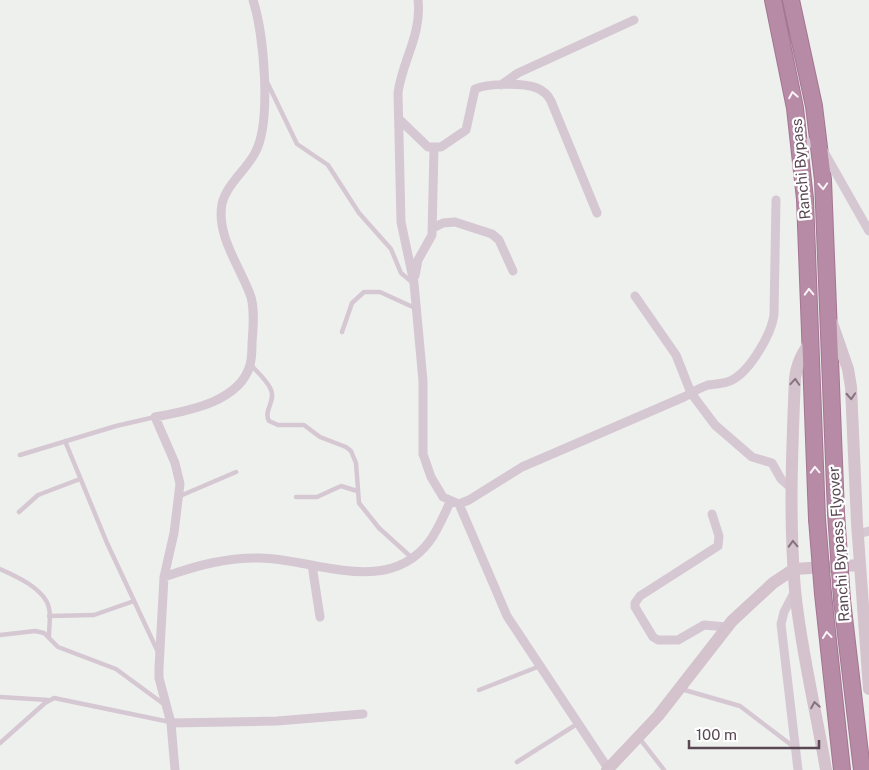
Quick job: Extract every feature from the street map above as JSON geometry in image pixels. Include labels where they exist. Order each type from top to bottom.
[{"type":"highway","name":"Ranchi Bypass","points":[[773,0],[786,56],[800,143],[805,199],[812,341]]},
{"type":"highway","name":"Ranchi Bypass","points":[[791,0],[814,106],[819,143],[823,180],[829,316]]},
{"type":"highway","name":"Ranchi Bypass Flyover","points":[[829,316],[836,513],[842,600],[862,770]]},
{"type":"highway","name":"Ranchi Bypass Flyover","points":[[812,341],[817,519],[842,770]]},
{"type":"street","points":[[175,770],[172,723],[159,678],[159,656],[164,577],[180,496],[180,484],[176,462],[155,417],[190,409],[226,394],[238,386],[251,365],[254,324],[251,298],[224,234],[222,203],[228,190],[243,173],[262,138],[264,122],[262,46],[253,0]]},
{"type":"street","points":[[418,0],[418,16],[412,49],[399,87],[401,222],[414,284],[423,381],[423,454],[436,487],[443,497],[455,503],[469,500],[522,467],[708,385],[728,382],[736,377],[750,362],[770,332],[774,315],[776,200]]},
{"type":"street","points":[[501,85],[518,73],[634,20]]},
{"type":"street","points":[[399,119],[428,147],[441,147],[466,130],[475,89],[484,85],[535,87],[547,94],[596,213]]},
{"type":"street","points":[[800,143],[819,143],[869,231]]},
{"type":"street","points":[[414,284],[418,260],[430,241],[433,228],[434,148]]},
{"type":"street","points":[[433,228],[443,223],[456,222],[492,234],[498,240],[512,271]]},
{"type":"street","points":[[635,296],[676,355],[691,393],[718,429],[752,457],[772,463],[781,479],[791,488]]},
{"type":"street","points":[[829,316],[848,369],[851,387],[863,533],[860,565],[869,689]]},
{"type":"street","points":[[812,341],[803,352],[797,366],[791,488],[795,591],[826,770]]},
{"type":"street","points":[[164,577],[198,565],[252,558],[274,559],[370,573],[388,569],[412,558],[429,542],[455,503]]},
{"type":"street","points":[[455,503],[507,616],[577,724],[609,769],[639,738],[727,627],[763,591],[794,569],[860,565]]},
{"type":"street","points":[[712,514],[719,536],[718,546],[640,596],[635,603],[635,607],[653,637],[658,640],[678,640],[704,625],[727,627]]},
{"type":"street","points":[[312,565],[320,617]]},
{"type":"street","points":[[795,591],[784,612],[781,624],[798,770]]},
{"type":"street","points":[[172,723],[277,722],[364,714]]},
{"type":"lane","points":[[263,74],[297,144],[328,165],[359,213],[391,249],[400,273],[414,284]]},
{"type":"lane","points":[[342,332],[352,303],[364,292],[380,292],[416,308]]},
{"type":"lane","points":[[251,365],[272,390],[272,398],[267,413],[269,421],[278,424],[304,425],[326,440],[346,447],[355,457],[359,503],[366,514],[412,558]]},
{"type":"lane","points":[[20,455],[116,426],[155,417]]},
{"type":"lane","points":[[65,441],[159,656]]},
{"type":"lane","points":[[180,496],[236,472]]},
{"type":"lane","points":[[19,512],[38,495],[80,479]]},
{"type":"lane","points":[[296,497],[317,497],[336,487],[357,491]]},
{"type":"lane","points":[[0,570],[33,588],[47,602],[49,636]]},
{"type":"lane","points":[[49,616],[94,615],[134,602]]},
{"type":"lane","points":[[0,635],[40,631],[49,636],[62,650],[116,670],[168,708]]},
{"type":"lane","points":[[479,690],[540,666]]},
{"type":"lane","points":[[679,689],[740,706],[796,748]]},
{"type":"lane","points":[[0,697],[50,700],[59,698],[172,723]]},
{"type":"lane","points":[[0,743],[50,700]]},
{"type":"lane","points":[[517,762],[577,724]]},
{"type":"lane","points":[[639,738],[664,770]]}]
